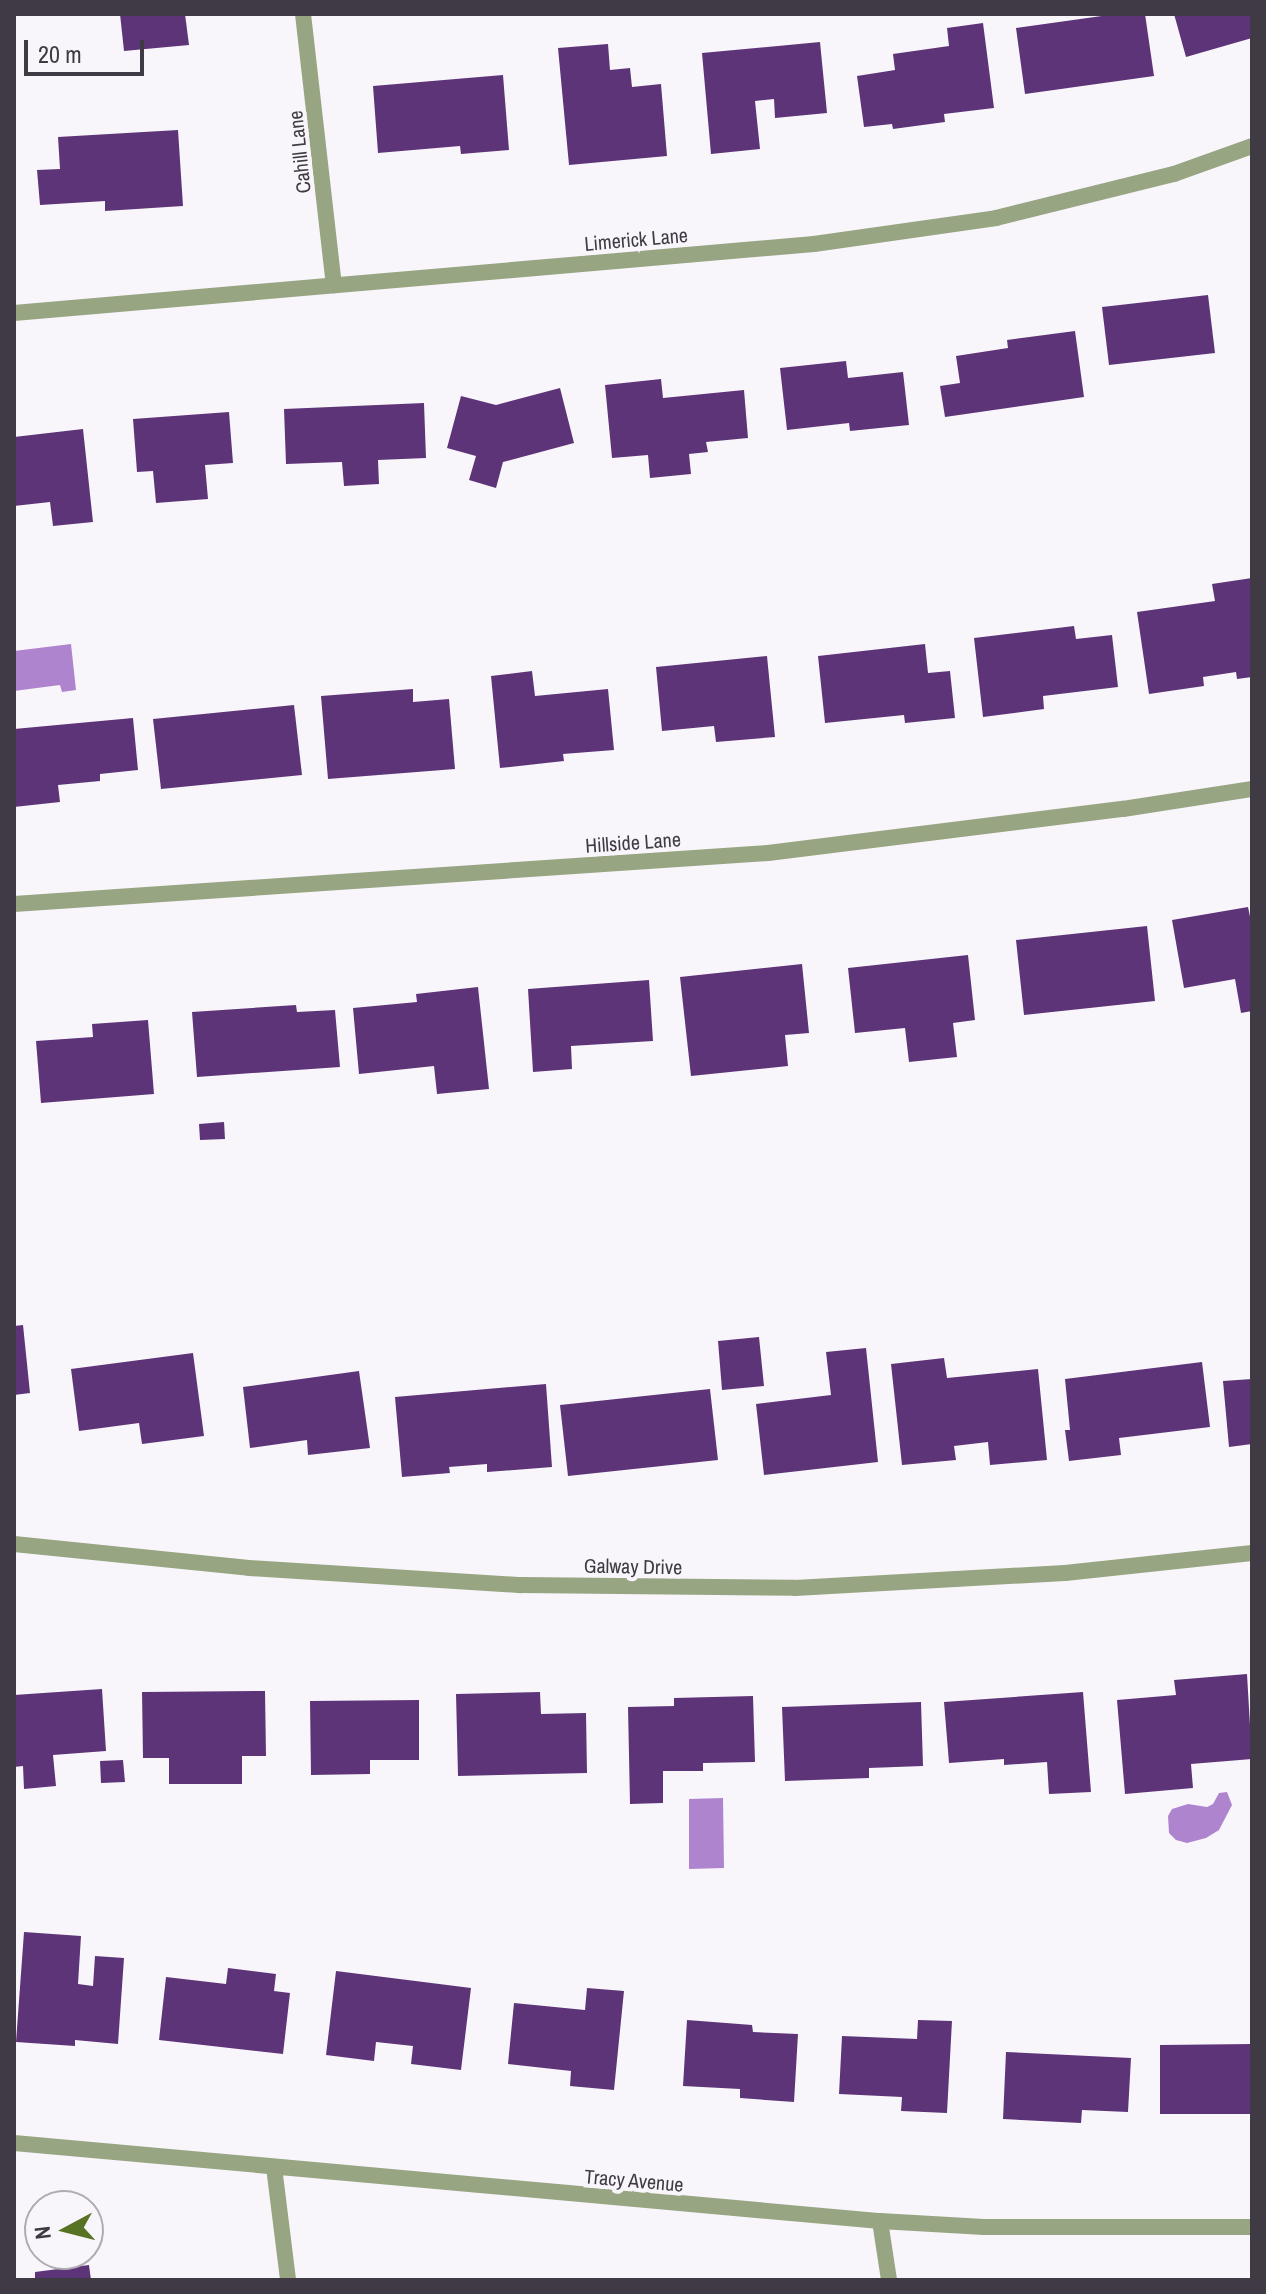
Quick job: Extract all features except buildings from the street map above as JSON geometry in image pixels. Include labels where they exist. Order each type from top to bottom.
[{"type":"street","name":"Cahill Lane","points":[[303,14],[334,285]]},
{"type":"street","name":"Limerick Lane","points":[[14,313],[814,244],[996,218],[1174,174],[1252,146]]},
{"type":"street","name":"Hillside Lane","points":[[14,904],[768,853],[1123,809],[1252,789]]},
{"type":"street","name":"Galway Drive","points":[[14,1544],[249,1568],[521,1585],[795,1588],[1065,1573],[1252,1553]]},
{"type":"street","name":"Tracy Avenue","points":[[14,2143],[880,2221],[984,2227],[1252,2227]]},
{"type":"street","points":[[274,2167],[288,2280]]},
{"type":"street","points":[[880,2221],[889,2280]]},
{"type":"shaded area","points":[[71,644],[76,690],[62,692],[60,685],[14,691],[14,651]]},
{"type":"shaded area","points":[[1227,1792],[1232,1805],[1219,1830],[1206,1838],[1187,1843],[1176,1840],[1169,1833],[1168,1816],[1172,1809],[1188,1804],[1207,1807],[1213,1804],[1219,1793]]},
{"type":"shaded area","points":[[723,1798],[724,1868],[689,1869],[689,1799]]}]
